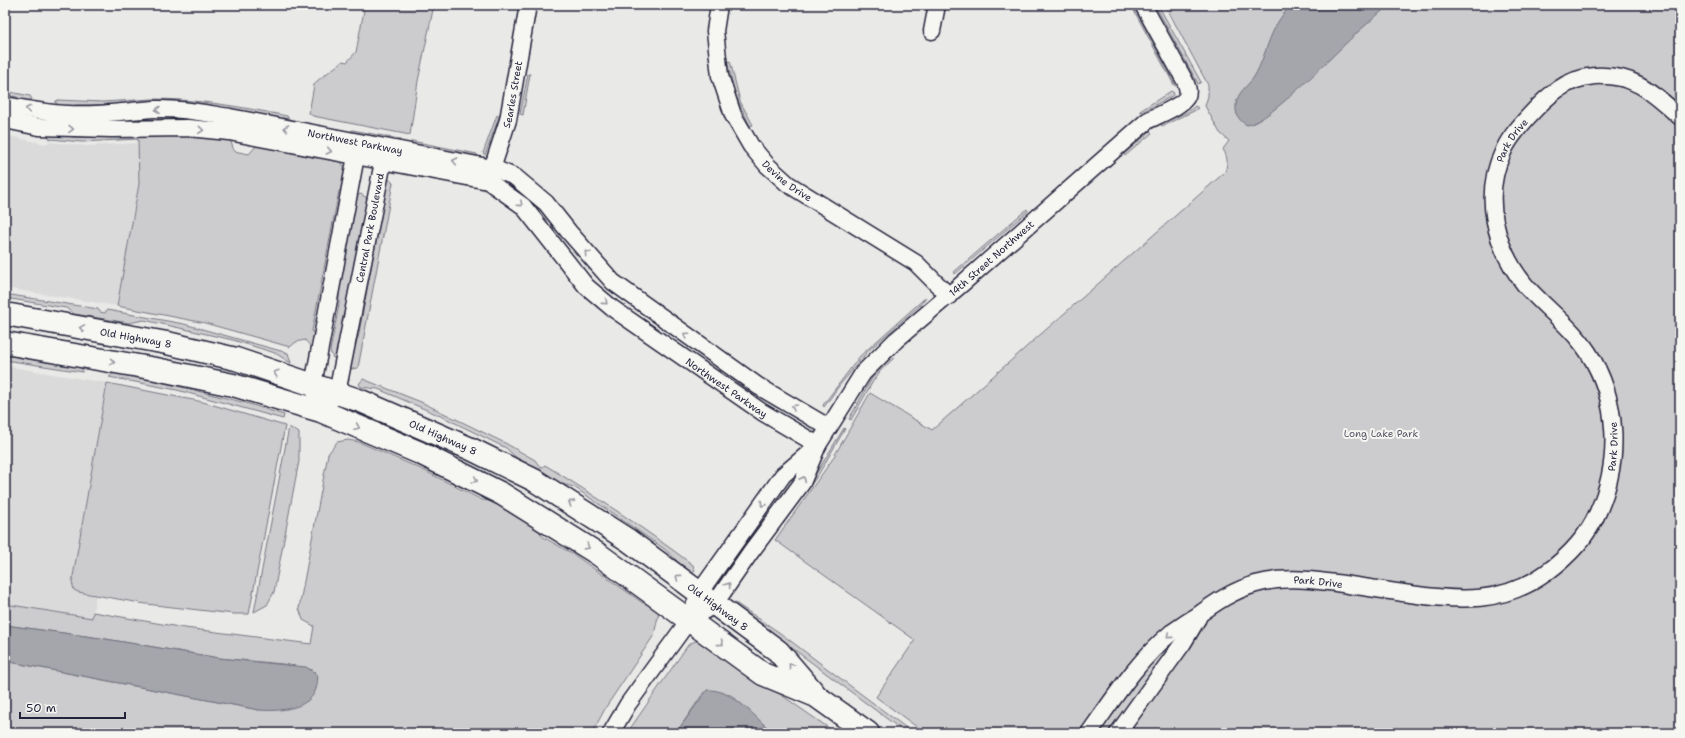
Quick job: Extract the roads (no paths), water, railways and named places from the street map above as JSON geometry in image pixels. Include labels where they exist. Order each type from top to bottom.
[{"type":"street","name":"Searles Street","points":[[491,175],[508,120],[528,5]]},
{"type":"street","name":"Devine Drive","points":[[719,5],[715,39],[720,76],[733,115],[751,146],[767,165],[788,184],[916,263],[949,296]]},
{"type":"street","points":[[932,31],[937,5]]},
{"type":"street","name":"14th Street Northwest","points":[[611,733],[628,704],[689,620],[762,536],[802,483],[818,445],[863,373],[896,340],[949,296],[1147,121],[1180,103],[1187,97],[1188,94],[1185,81],[1143,5]]},
{"type":"street","name":"Park Drive","points":[[1089,733],[1138,667],[1170,634],[1215,602],[1244,588],[1284,579],[1315,580],[1451,599],[1479,599],[1500,594],[1539,578],[1570,553],[1580,542],[1597,516],[1608,484],[1614,449],[1612,413],[1602,380],[1588,351],[1569,328],[1526,286],[1508,258],[1497,230],[1492,211],[1492,189],[1496,169],[1503,150],[1515,133],[1542,102],[1554,91],[1570,82],[1589,76],[1609,75],[1641,84],[1680,118]]},
{"type":"street","name":"Northwest Parkway","points":[[5,105],[41,112],[70,114],[111,113],[155,109],[188,110],[373,145],[491,175],[534,218],[586,286],[612,308],[762,412],[818,445]]},
{"type":"street","name":"Northwest Parkway","points":[[5,120],[39,127],[112,129],[188,128],[229,132],[383,162],[515,177],[546,203],[569,232],[613,282],[758,386],[828,427]]},
{"type":"street","points":[[321,412],[313,385],[356,156],[373,145]]},
{"type":"street","name":"Central Park Boulevard","points":[[321,412],[337,393],[383,162],[373,145]]},
{"type":"street","points":[[638,326],[650,310]]},
{"type":"street","name":"Old Highway 8","points":[[5,314],[167,343],[236,359],[337,393],[403,418],[534,480],[628,540],[778,651],[816,696]]},
{"type":"street","name":"Old Highway 8","points":[[5,343],[156,369],[233,385],[321,412],[420,453],[502,494],[598,554],[763,674],[816,696],[868,733]]},
{"type":"street","name":"14th Street Northwest","points":[[707,599],[749,523],[784,475],[818,445]]},
{"type":"street","points":[[749,523],[762,536]]},
{"type":"street","name":"Park Drive","points":[[1118,733],[1183,642],[1201,613]]},
{"type":"street","points":[[1129,678],[1148,692]]},
{"type":"park label","name":"Long Lake Park","points":[[1381,433]]}]
